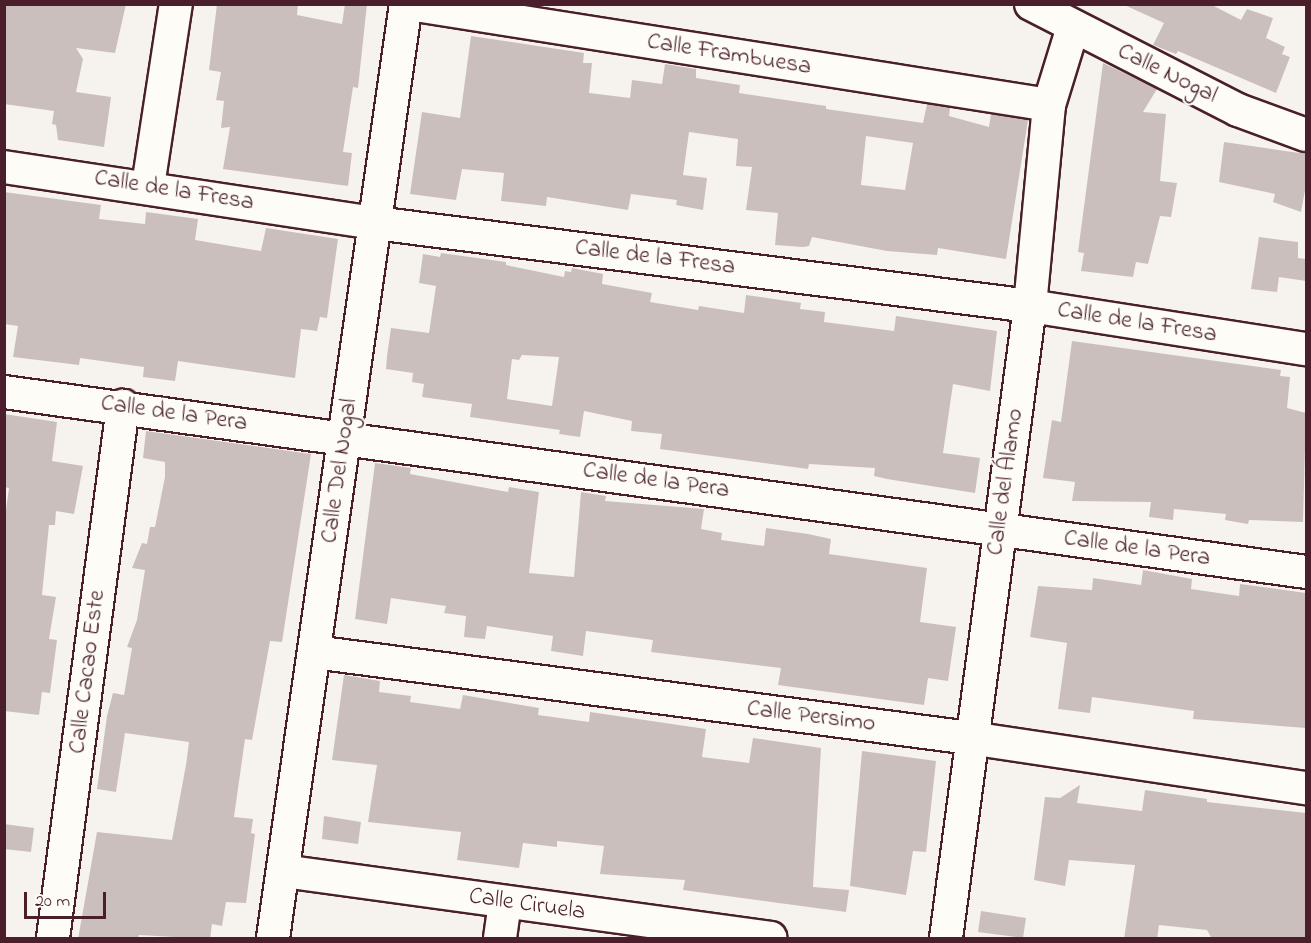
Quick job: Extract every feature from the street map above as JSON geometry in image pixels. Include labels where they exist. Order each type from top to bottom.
[{"type":"street","points":[[148,186],[176,4]]},
{"type":"street","name":"Calle Frambuesa","points":[[408,4],[1049,105]]},
{"type":"street","name":"Calle Del Nogal","points":[[273,939],[408,4]]},
{"type":"street","name":"Calle Nogal","points":[[1031,4],[1238,110],[1306,135]]},
{"type":"street","name":"Calle del Álamo","points":[[946,939],[970,738],[1030,306],[1049,105],[1073,27]]},
{"type":"street","name":"Calle de la Fresa","points":[[4,167],[148,186],[375,222],[1030,306],[1306,349]]},
{"type":"street","name":"Calle de la Pera","points":[[4,392],[123,406],[1306,572]]},
{"type":"street","name":"Calle Cacao Este","points":[[53,939],[123,406]]},
{"type":"street","name":"Calle Persimo","points":[[314,652],[970,738],[1306,788]]},
{"type":"street","name":"Calle Ciruela","points":[[283,872],[505,902],[722,935],[770,939]]},
{"type":"street","points":[[500,939],[505,902]]},
{"type":"building","points":[[4,4],[126,4],[115,53],[76,48],[83,59],[76,92],[111,97],[104,147],[58,140],[56,125],[52,124],[54,111],[4,104]]},
{"type":"building","points":[[217,4],[298,4],[297,15],[342,24],[345,4],[367,4],[358,88],[353,87],[343,152],[352,153],[348,186],[223,169],[230,127],[221,128],[224,101],[216,100],[221,72],[209,70]]},
{"type":"building","points":[[1122,4],[1210,4],[1241,20],[1247,9],[1273,18],[1266,38],[1285,47],[1282,54],[1290,57],[1276,93],[1178,51],[1176,54],[1153,45],[1164,23]]},
{"type":"building","points":[[471,36],[584,53],[583,63],[592,63],[589,93],[630,98],[632,80],[662,84],[665,64],[696,69],[696,78],[740,85],[739,93],[826,106],[826,109],[923,123],[927,104],[950,108],[949,116],[989,127],[991,114],[1028,120],[1006,259],[938,248],[937,255],[887,251],[812,237],[809,246],[775,245],[778,213],[746,210],[752,167],[736,166],[738,139],[689,132],[683,175],[707,178],[703,210],[676,205],[677,200],[631,194],[628,210],[547,197],[546,206],[501,201],[504,173],[462,169],[456,200],[410,194],[422,112],[460,118]],"holes":[[[866,136],[913,143],[905,190],[861,185]]]},
{"type":"building","points":[[1103,63],[1157,89],[1143,112],[1166,114],[1160,181],[1177,183],[1171,217],[1160,216],[1148,264],[1136,262],[1133,277],[1081,271],[1084,253],[1078,252]]},
{"type":"building","points":[[1224,142],[1306,154],[1306,185],[1301,212],[1273,202],[1275,194],[1219,182]]},
{"type":"building","points":[[4,192],[101,205],[99,219],[145,224],[146,212],[198,219],[195,240],[261,251],[266,228],[338,239],[327,318],[320,317],[317,331],[301,329],[295,378],[178,361],[175,381],[143,377],[144,367],[80,358],[79,365],[13,357],[18,326],[4,324]]},
{"type":"building","points":[[1259,237],[1298,242],[1298,258],[1306,259],[1306,281],[1279,277],[1277,292],[1251,289]]},
{"type":"building","points":[[441,253],[506,262],[506,265],[564,277],[565,271],[571,272],[572,268],[603,274],[602,284],[652,293],[650,302],[698,310],[699,306],[744,313],[746,295],[801,303],[800,309],[825,312],[824,322],[894,331],[896,316],[997,331],[990,391],[953,384],[943,453],[980,458],[975,493],[874,476],[875,468],[809,464],[808,469],[660,449],[662,434],[631,431],[632,421],[584,411],[580,437],[559,434],[560,430],[470,417],[472,404],[422,397],[424,384],[412,382],[413,373],[386,369],[387,356],[391,328],[429,333],[436,286],[419,283],[423,254],[440,257]],"holes":[[[522,355],[559,357],[552,406],[507,399],[512,359],[519,360]]]},
{"type":"building","points":[[1072,341],[1281,370],[1280,376],[1290,377],[1287,408],[1306,413],[1303,522],[1249,520],[1248,524],[1225,520],[1226,514],[1174,509],[1173,520],[1149,517],[1151,502],[1072,501],[1075,482],[1043,478],[1052,420],[1061,422]]},
{"type":"building","points":[[4,414],[57,422],[52,461],[83,466],[74,514],[56,511],[55,525],[49,525],[42,595],[56,597],[49,639],[57,640],[50,693],[42,692],[39,715],[4,711],[4,524],[9,488],[4,487]]},
{"type":"building","points":[[146,431],[311,454],[282,642],[270,641],[252,740],[245,739],[234,817],[253,819],[251,833],[255,834],[246,903],[226,902],[222,926],[212,924],[210,939],[139,935],[138,939],[78,939],[97,832],[172,840],[186,765],[189,742],[125,733],[116,792],[97,789],[107,716],[113,693],[124,695],[132,648],[127,647],[137,620],[145,570],[132,568],[142,543],[147,544],[150,527],[155,527],[165,477],[165,462],[143,458]]},
{"type":"building","points":[[375,463],[411,468],[410,474],[508,492],[509,487],[539,492],[529,573],[574,577],[581,492],[606,496],[605,501],[704,509],[701,529],[722,533],[721,540],[764,546],[766,528],[831,539],[829,554],[927,568],[920,622],[956,627],[948,681],[928,678],[924,705],[778,685],[781,668],[651,652],[653,640],[586,631],[583,656],[551,651],[553,636],[487,626],[485,639],[464,637],[466,616],[444,613],[446,606],[391,598],[387,624],[355,619]]},
{"type":"building","points":[[1143,570],[1192,579],[1191,589],[1239,596],[1240,584],[1306,593],[1306,728],[1193,719],[1194,711],[1092,697],[1090,713],[1058,709],[1067,643],[1030,637],[1038,586],[1092,590],[1093,578],[1141,585]]},
{"type":"building","points":[[344,675],[380,681],[379,692],[411,696],[410,702],[460,709],[463,695],[539,708],[538,715],[589,722],[590,712],[706,729],[702,757],[749,763],[753,738],[821,748],[813,887],[849,890],[846,912],[683,890],[685,880],[600,874],[604,846],[557,841],[557,847],[523,843],[519,868],[457,860],[461,832],[368,822],[377,765],[332,760]]},
{"type":"building","points":[[862,751],[936,761],[926,852],[913,851],[906,895],[850,886]]},
{"type":"building","points":[[1080,785],[1077,803],[1142,811],[1145,790],[1207,799],[1207,802],[1306,813],[1306,939],[1212,939],[1207,930],[1159,925],[1157,939],[1124,939],[1135,865],[1069,860],[1065,886],[1034,880],[1045,797],[1060,798]]},
{"type":"building","points":[[324,816],[361,822],[358,844],[322,839]]},
{"type":"building","points":[[4,824],[34,828],[31,852],[4,849]]},
{"type":"building","points":[[981,911],[1026,918],[1023,938],[978,932]]}]
